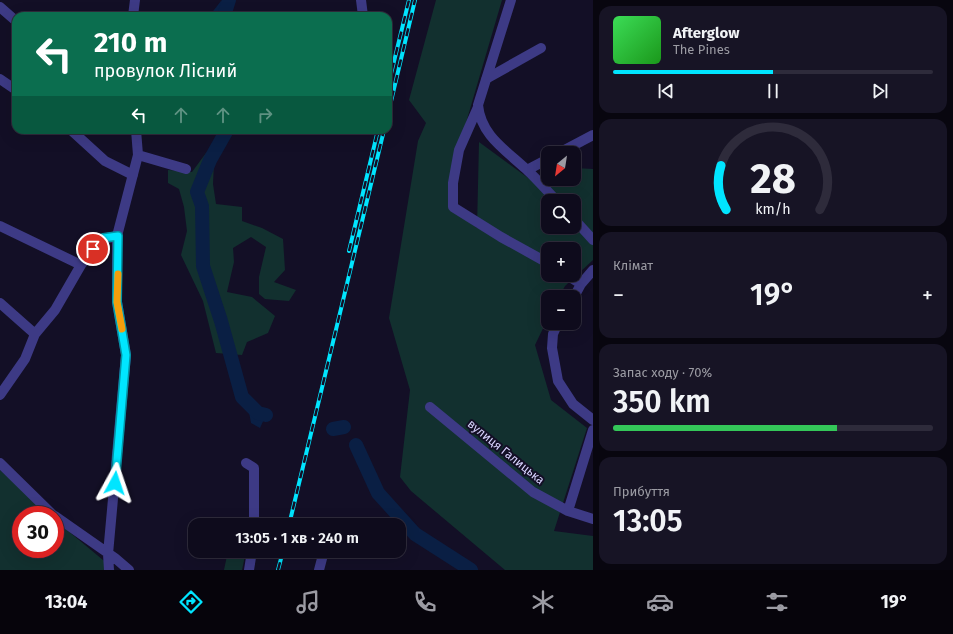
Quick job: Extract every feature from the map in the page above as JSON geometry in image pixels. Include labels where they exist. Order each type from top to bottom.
[{"type":"street","points":[[134,12],[135,0]]},
{"type":"street","points":[[361,0],[362,12]]},
{"type":"street","points":[[511,0],[478,105],[460,150],[453,183],[453,207],[501,237],[541,259]]},
{"type":"street","points":[[0,7],[12,18]]},
{"type":"street","points":[[486,79],[541,48]]},
{"type":"street","points":[[0,79],[12,87]]},
{"type":"street","points":[[478,105],[479,114],[488,134],[509,156],[528,170],[550,194]]},
{"type":"street","points":[[76,134],[105,160],[133,175]]},
{"type":"street","points":[[109,570],[108,554],[126,355],[117,302],[118,236],[138,154],[136,134]]},
{"type":"street","points":[[572,146],[593,135]]},
{"type":"street","points":[[138,154],[186,169]]},
{"type":"street","points":[[528,170],[541,163]]},
{"type":"street","points":[[0,226],[81,265]]},
{"type":"street","points":[[581,227],[593,240]]},
{"type":"street","points":[[0,395],[25,359],[35,334],[54,310],[81,265],[103,238],[118,236]]},
{"type":"street","points":[[578,290],[593,270]]},
{"type":"street","points":[[0,304],[35,334]]},
{"type":"street","points":[[555,330],[552,348],[558,381],[573,404],[593,420]]},
{"type":"street","name":"вулиця Галицька","points":[[430,407],[533,492],[568,511],[593,519]]},
{"type":"street","points":[[568,511],[593,430]]},
{"type":"street","points":[[0,462],[44,506]]},
{"type":"street","points":[[246,463],[254,468],[254,518]]},
{"type":"street","points":[[64,523],[129,570]]},
{"type":"street","points":[[249,570],[251,558]]},
{"type":"street","points":[[319,570],[322,558]]},
{"type":"green space","points":[[436,0],[502,0],[453,167],[450,208],[477,228],[479,142],[535,183],[541,181],[541,186],[581,186],[581,168],[593,169],[593,260],[581,271],[581,242],[541,242],[541,282],[569,282],[563,290],[541,290],[541,330],[542,330],[535,345],[551,400],[587,428],[554,531],[593,536],[593,570],[505,570],[411,491],[400,477],[410,390],[389,318],[418,141],[426,123],[409,100]]},
{"type":"green space","points":[[206,153],[214,162],[213,184],[216,204],[242,207],[242,221],[262,228],[283,239],[285,270],[274,282],[296,290],[289,301],[265,299],[259,294],[259,277],[266,247],[251,237],[233,248],[234,262],[227,292],[252,297],[275,316],[268,333],[247,342],[242,355],[216,353],[203,301],[181,255],[187,231],[184,207],[179,189],[168,183],[168,170],[192,172]]},
{"type":"green space","points":[[0,470],[39,506],[12,506],[12,558],[64,558],[64,528],[115,570],[0,570]]},
{"type":"green space","points":[[227,558],[245,558],[242,570],[224,570]]},
{"type":"water","points":[[221,1],[233,8],[232,12],[212,12]]},
{"type":"water","points":[[247,402],[254,405],[266,415],[260,428],[251,423],[249,412],[245,408]]},
{"type":"waterway","points":[[225,12],[229,0]]},
{"type":"waterway","points":[[225,134],[210,160],[197,192],[202,206],[203,266],[221,321],[242,397],[258,413],[266,415]]},
{"type":"waterway","points":[[333,429],[344,427]]},
{"type":"waterway","points":[[356,445],[378,493],[415,534],[471,570]]},
{"type":"railway","points":[[392,70],[409,0]]},
{"type":"railway","points":[[392,97],[415,0]]},
{"type":"railway","points":[[349,251],[377,134]]},
{"type":"railway","points":[[291,518],[383,134]]},
{"type":"railway","points":[[278,570],[281,558]]},
{"type":"slow traffic","points":[[118,274],[117,302],[122,329]]},
{"type":"route","points":[[93,249],[103,238],[118,236],[117,302],[126,355],[115,483]]}]
